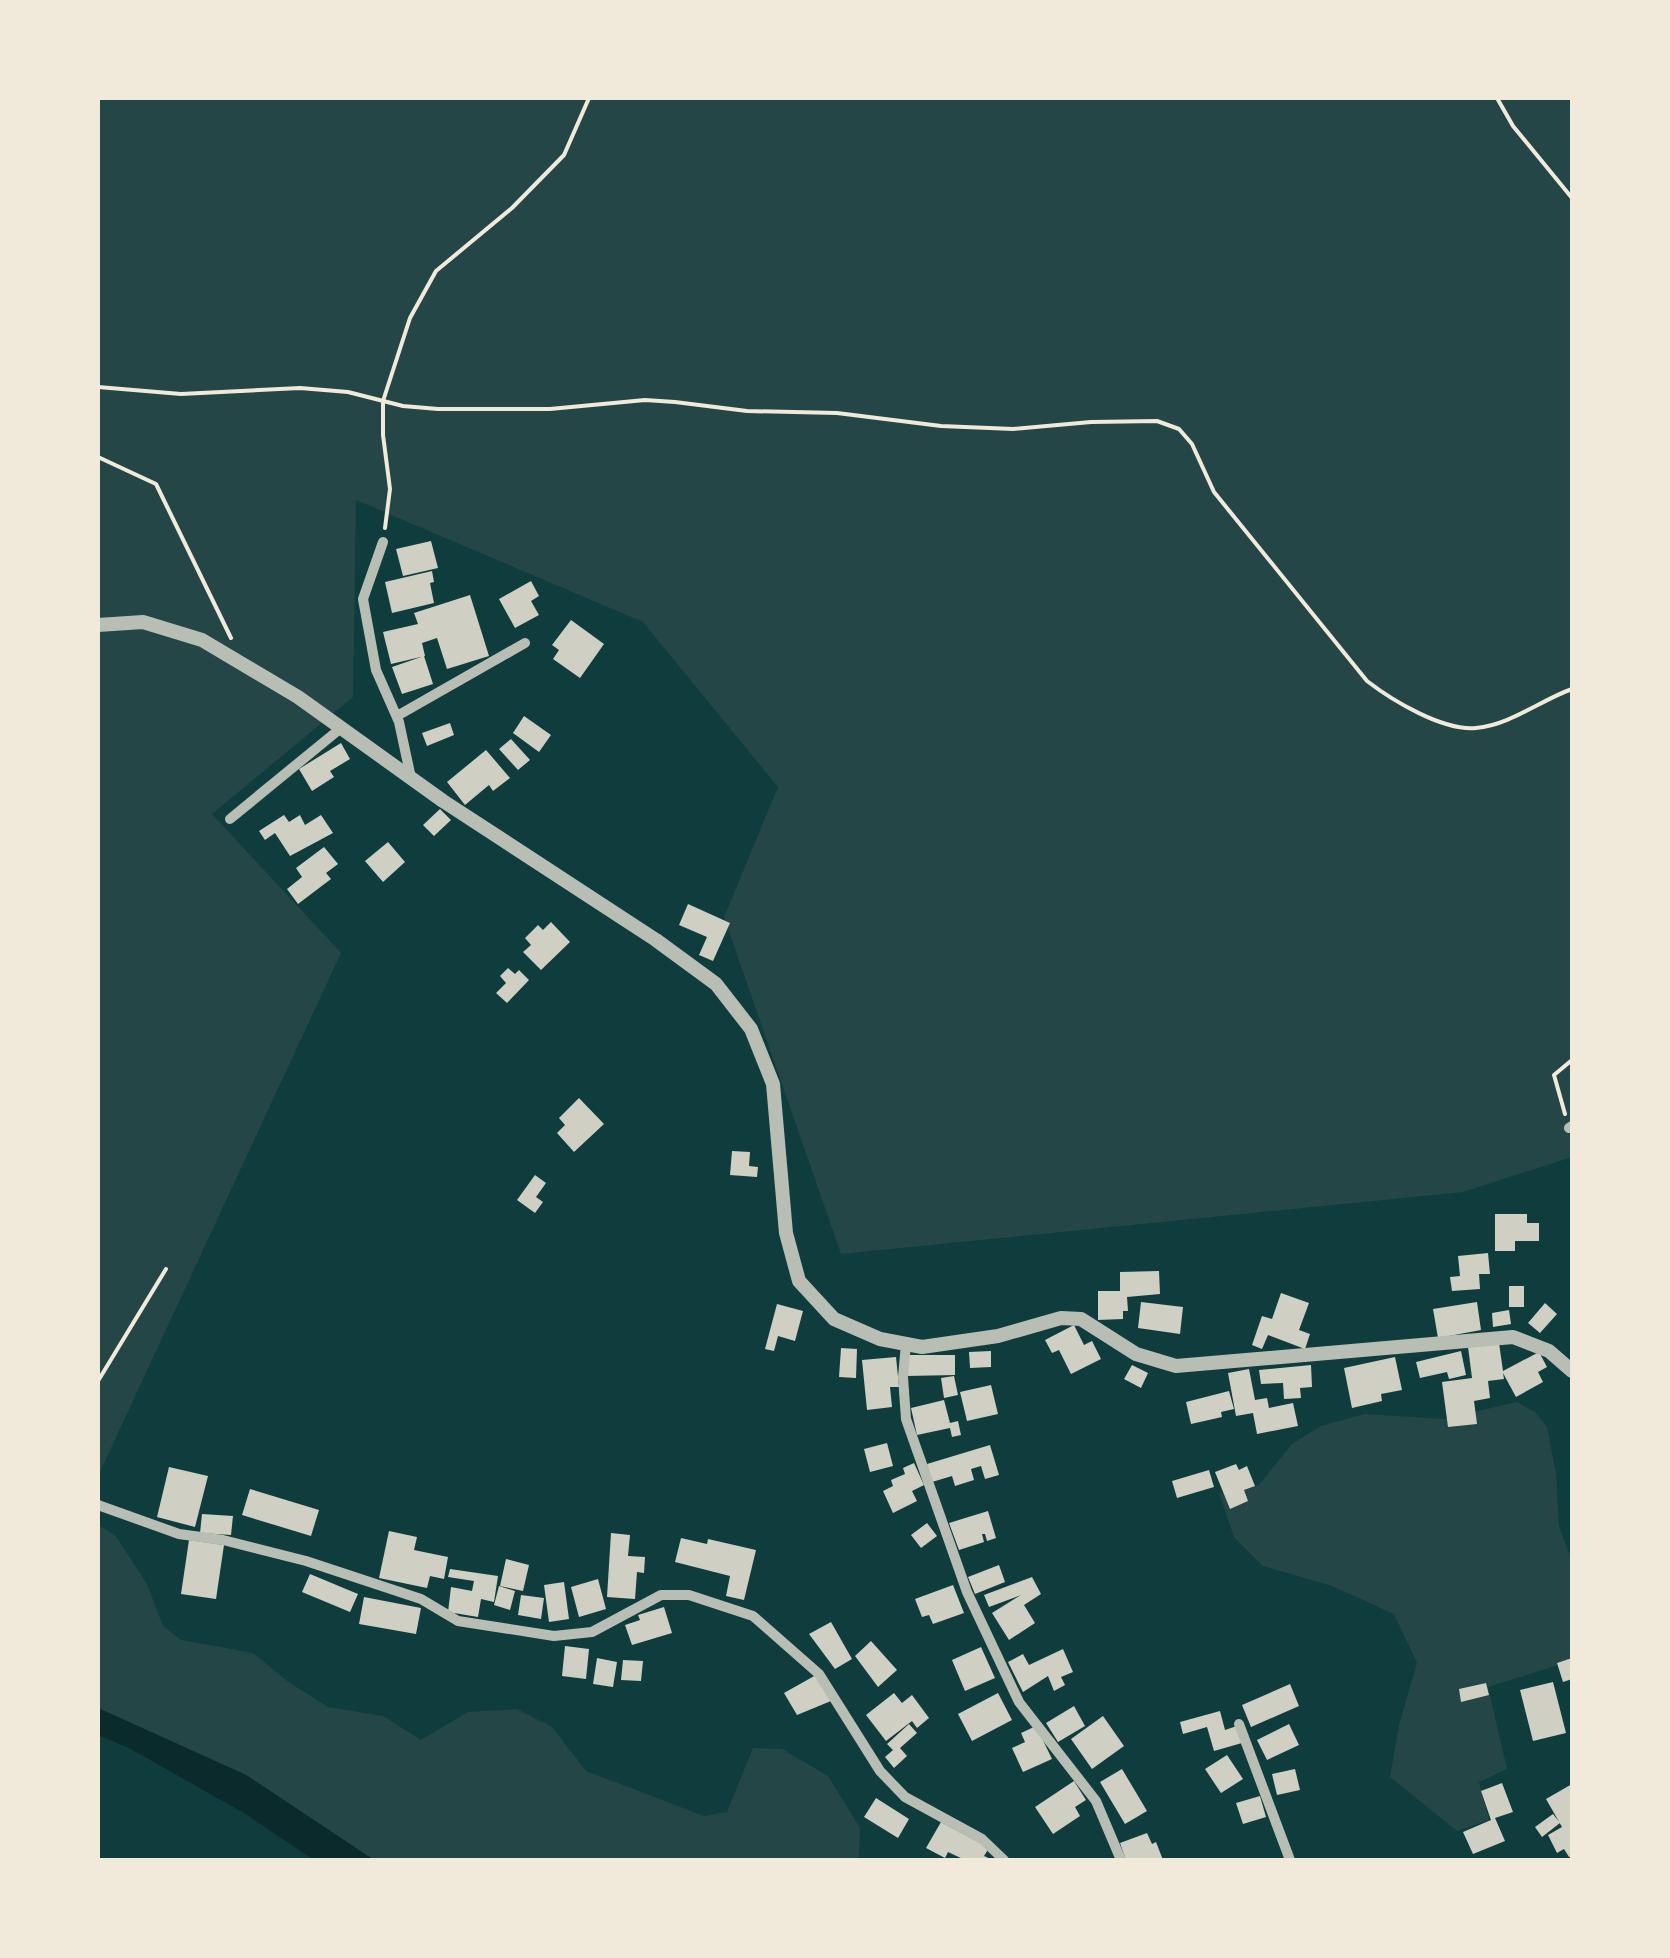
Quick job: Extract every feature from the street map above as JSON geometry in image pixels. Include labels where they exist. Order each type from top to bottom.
[{"type":"street","points":[[383,542],[362,599],[376,670],[397,716],[411,778]]},
{"type":"street","points":[[98,625],[144,622],[202,640],[341,728],[716,984],[751,1029],[773,1084],[786,1233],[799,1282],[834,1319],[880,1339],[922,1347],[998,1336],[1061,1318],[1081,1319],[1136,1354],[1176,1366],[1513,1337],[1549,1351],[1572,1371]]},
{"type":"street","points":[[397,716],[525,643]]},
{"type":"street","points":[[230,819],[341,728]]},
{"type":"street","points":[[906,1344],[906,1420],[967,1592],[1020,1702],[1096,1801],[1122,1860]]},
{"type":"street","points":[[98,1505],[179,1534],[223,1540],[306,1561],[477,1624],[554,1636],[592,1632],[661,1595],[689,1594],[754,1616],[819,1674],[880,1771],[906,1797],[982,1840],[1004,1860]]},
{"type":"street","points":[[1240,1724],[1290,1860]]},
{"type":"path","points":[[383,542],[390,489],[382,434],[383,401],[410,318],[436,271],[512,208],[564,155],[589,98]]},
{"type":"path","points":[[1497,98],[1513,126],[1572,198]]},
{"type":"path","points":[[98,387],[181,394],[300,388],[348,392],[438,409],[550,409],[645,400],[1013,429],[1157,421],[1179,428],[1192,444],[1214,492],[1367,681],[1388,697],[1450,726],[1476,728],[1572,689]]},
{"type":"path","points":[[98,457],[156,484],[245,666]]},
{"type":"path","points":[[1570,1127],[1554,1075],[1572,1060]]},
{"type":"path","points":[[98,1381],[166,1269]]},
{"type":"shaded area","points":[[98,98],[1572,98],[1572,1157],[1463,1192],[841,1254],[724,917],[778,787],[643,622],[356,500],[353,697],[212,814],[341,953],[98,1476]]},
{"type":"shaded area","points":[[1517,1402],[1535,1412],[1547,1427],[1556,1474],[1559,1526],[1572,1561],[1572,1661],[1488,1687],[1507,1769],[1479,1782],[1489,1820],[1457,1831],[1390,1777],[1399,1725],[1417,1663],[1394,1614],[1332,1586],[1263,1566],[1234,1537],[1219,1493],[1259,1485],[1292,1444],[1321,1426],[1364,1414],[1444,1419]]},
{"type":"shaded area","points":[[98,1525],[115,1535],[147,1584],[163,1626],[181,1640],[253,1653],[328,1707],[383,1716],[421,1740],[468,1712],[517,1709],[552,1727],[586,1771],[704,1816],[727,1812],[753,1748],[782,1749],[828,1776],[860,1828],[859,1860],[374,1860],[246,1775],[98,1708]]},
{"type":"shaded area","points":[[98,1708],[246,1775],[374,1860],[314,1860],[244,1813],[129,1748],[98,1735]]},
{"type":"building","points":[[431,541],[438,568],[403,576],[396,549]]},
{"type":"building","points":[[432,571],[434,603],[392,613],[385,582]]},
{"type":"building","points":[[531,581],[539,596],[531,601],[539,615],[515,628],[499,599]]},
{"type":"building","points":[[470,595],[489,656],[447,669],[437,638],[422,643],[425,656],[391,664],[383,632],[418,624],[414,613]]},
{"type":"building","points":[[571,620],[604,644],[580,678],[553,659],[559,650],[552,645]]},
{"type":"building","points":[[424,656],[433,684],[402,694],[392,667]]},
{"type":"building","points":[[524,716],[551,735],[539,752],[513,733]]},
{"type":"building","points":[[450,723],[454,735],[427,746],[422,733]]},
{"type":"building","points":[[511,739],[530,760],[518,770],[499,749]]},
{"type":"building","points":[[341,743],[350,759],[330,771],[334,777],[312,791],[299,769]]},
{"type":"building","points":[[486,750],[510,778],[493,791],[489,785],[465,805],[447,782]]},
{"type":"building","points":[[440,809],[451,820],[434,836],[423,825]]},
{"type":"building","points":[[284,815],[289,822],[300,815],[305,825],[321,815],[333,833],[290,856],[275,833],[265,840],[259,831]]},
{"type":"building","points":[[388,842],[405,862],[383,882],[365,861]]},
{"type":"building","points":[[324,847],[338,864],[326,873],[331,879],[298,904],[287,889],[302,877],[296,868]]},
{"type":"building","points":[[688,904],[730,923],[713,961],[699,955],[707,937],[679,925]]},
{"type":"building","points":[[551,922],[570,942],[541,970],[523,952],[531,945],[525,938],[538,925],[543,930]]},
{"type":"building","points":[[508,968],[515,974],[519,970],[529,980],[507,1003],[496,993],[506,983],[500,976]]},
{"type":"building","points":[[579,1098],[604,1124],[574,1152],[557,1133],[565,1125],[559,1118]]},
{"type":"building","points":[[732,1151],[750,1152],[749,1166],[758,1167],[757,1177],[730,1175]]},
{"type":"building","points":[[535,1175],[546,1183],[536,1197],[543,1202],[535,1213],[517,1200]]},
{"type":"building","points":[[1495,1214],[1527,1214],[1527,1223],[1539,1223],[1539,1241],[1515,1241],[1515,1251],[1495,1251]]},
{"type":"building","points":[[1488,1253],[1490,1274],[1479,1274],[1480,1289],[1452,1291],[1450,1277],[1460,1276],[1458,1256]]},
{"type":"building","points":[[1159,1271],[1160,1294],[1127,1297],[1128,1311],[1123,1311],[1123,1319],[1098,1320],[1098,1291],[1120,1291],[1120,1272]]},
{"type":"building","points":[[1509,1286],[1524,1286],[1524,1307],[1509,1307]]},
{"type":"building","points":[[1281,1293],[1309,1303],[1299,1330],[1310,1334],[1305,1349],[1268,1335],[1262,1349],[1252,1345],[1262,1316],[1272,1319]]},
{"type":"building","points":[[1141,1302],[1183,1307],[1180,1334],[1138,1328]]},
{"type":"building","points":[[1477,1302],[1481,1330],[1438,1338],[1433,1309]]},
{"type":"building","points":[[1545,1303],[1557,1314],[1540,1333],[1528,1323]]},
{"type":"building","points":[[777,1304],[803,1311],[795,1341],[778,1336],[774,1351],[765,1349]]},
{"type":"building","points":[[1509,1310],[1511,1324],[1493,1327],[1492,1313]]},
{"type":"building","points":[[1074,1325],[1084,1345],[1092,1341],[1101,1359],[1071,1374],[1059,1350],[1052,1353],[1045,1340]]},
{"type":"building","points":[[1499,1343],[1503,1371],[1539,1352],[1547,1367],[1538,1372],[1543,1382],[1516,1397],[1503,1373],[1504,1379],[1488,1381],[1490,1398],[1474,1401],[1477,1424],[1448,1427],[1442,1382],[1472,1378],[1468,1347]]},
{"type":"building","points":[[841,1348],[857,1349],[856,1378],[839,1377]]},
{"type":"building","points":[[991,1351],[991,1367],[970,1368],[969,1352]]},
{"type":"building","points":[[1461,1351],[1466,1375],[1449,1379],[1447,1372],[1420,1378],[1416,1362]]},
{"type":"building","points":[[907,1355],[955,1355],[955,1375],[907,1376]]},
{"type":"building","points":[[896,1357],[899,1387],[890,1387],[892,1407],[867,1410],[862,1360]]},
{"type":"building","points":[[1395,1357],[1402,1390],[1381,1394],[1382,1401],[1352,1408],[1344,1368]]},
{"type":"building","points":[[1132,1365],[1148,1373],[1141,1388],[1124,1379]]},
{"type":"building","points":[[1311,1365],[1312,1387],[1300,1388],[1301,1398],[1284,1399],[1283,1383],[1261,1384],[1259,1370]]},
{"type":"building","points":[[1249,1369],[1255,1400],[1267,1398],[1269,1408],[1293,1403],[1298,1426],[1257,1434],[1253,1413],[1236,1416],[1228,1373]]},
{"type":"building","points":[[954,1376],[958,1395],[944,1398],[941,1378]]},
{"type":"building","points":[[991,1385],[998,1414],[967,1421],[960,1392]]},
{"type":"building","points":[[1229,1391],[1234,1409],[1221,1412],[1222,1417],[1191,1424],[1186,1402]]},
{"type":"building","points":[[944,1400],[950,1423],[958,1421],[961,1435],[952,1437],[950,1428],[917,1435],[911,1408]]},
{"type":"building","points":[[887,1443],[893,1466],[870,1472],[864,1449]]},
{"type":"building","points":[[990,1445],[999,1475],[985,1479],[981,1466],[971,1469],[974,1480],[955,1486],[952,1476],[932,1482],[927,1464]]},
{"type":"building","points":[[914,1463],[924,1485],[912,1491],[917,1501],[893,1513],[883,1491],[893,1486],[891,1480],[905,1474],[903,1468]]},
{"type":"building","points":[[1236,1464],[1239,1470],[1247,1466],[1255,1486],[1244,1490],[1248,1501],[1230,1509],[1215,1472]]},
{"type":"building","points":[[169,1467],[208,1476],[195,1527],[157,1517]]},
{"type":"building","points":[[1209,1470],[1214,1487],[1177,1498],[1172,1481]]},
{"type":"building","points":[[250,1489],[319,1510],[311,1536],[242,1515]]},
{"type":"building","points":[[988,1511],[996,1538],[987,1541],[982,1534],[984,1542],[959,1550],[949,1523]]},
{"type":"building","points":[[202,1514],[233,1516],[231,1535],[200,1533]]},
{"type":"building","points":[[927,1523],[937,1536],[921,1548],[911,1535]]},
{"type":"building","points":[[389,1531],[417,1537],[414,1550],[448,1557],[444,1579],[430,1576],[427,1588],[379,1578]]},
{"type":"building","points":[[611,1533],[630,1535],[628,1556],[645,1557],[644,1573],[637,1572],[635,1599],[607,1597]]},
{"type":"building","points":[[681,1538],[707,1544],[708,1539],[756,1550],[744,1600],[726,1596],[730,1576],[675,1562]]},
{"type":"building","points":[[189,1540],[224,1545],[216,1599],[181,1594]]},
{"type":"building","points":[[506,1559],[529,1565],[523,1591],[500,1586]]},
{"type":"building","points":[[999,1565],[1005,1582],[975,1594],[968,1577]]},
{"type":"building","points":[[450,1569],[498,1576],[494,1602],[481,1599],[478,1617],[448,1612],[451,1587],[472,1591],[474,1581],[448,1577]]},
{"type":"building","points":[[310,1574],[358,1594],[350,1612],[302,1592]]},
{"type":"building","points":[[1032,1577],[1041,1594],[1024,1605],[1035,1623],[1009,1640],[992,1613],[1021,1595],[989,1607],[984,1595]]},
{"type":"building","points":[[598,1579],[606,1609],[579,1617],[571,1587]]},
{"type":"building","points":[[564,1582],[569,1619],[549,1622],[544,1585]]},
{"type":"building","points":[[953,1585],[964,1613],[933,1624],[929,1615],[922,1617],[915,1599]]},
{"type":"building","points":[[499,1586],[515,1591],[510,1610],[494,1605]]},
{"type":"building","points":[[521,1595],[544,1598],[541,1619],[518,1615]]},
{"type":"building","points":[[364,1597],[421,1608],[416,1634],[359,1624]]},
{"type":"building","points":[[664,1607],[672,1633],[632,1645],[625,1625],[640,1620],[638,1615]]},
{"type":"building","points":[[831,1622],[852,1659],[835,1669],[809,1634]]},
{"type":"building","points":[[871,1641],[897,1670],[878,1687],[855,1656]]},
{"type":"building","points":[[565,1646],[589,1649],[586,1679],[562,1676]]},
{"type":"building","points":[[981,1647],[995,1678],[965,1691],[952,1660]]},
{"type":"building","points":[[1063,1649],[1073,1672],[1061,1677],[1065,1685],[1054,1691],[1048,1676],[1023,1692],[1008,1662],[1023,1654],[1029,1665]]},
{"type":"building","points":[[597,1658],[617,1662],[613,1687],[593,1684]]},
{"type":"building","points":[[1572,1658],[1572,1679],[1563,1682],[1557,1663]]},
{"type":"building","points":[[623,1660],[643,1661],[641,1681],[621,1680]]},
{"type":"building","points":[[816,1675],[831,1701],[797,1715],[784,1693]]},
{"type":"building","points":[[1553,1682],[1566,1733],[1533,1741],[1520,1690]]},
{"type":"building","points":[[1486,1683],[1489,1695],[1461,1702],[1459,1689]]},
{"type":"building","points":[[1290,1684],[1299,1706],[1251,1727],[1242,1705]]},
{"type":"building","points":[[894,1693],[902,1703],[912,1695],[929,1718],[917,1728],[912,1721],[886,1741],[866,1715]]},
{"type":"building","points":[[998,1693],[1012,1720],[972,1741],[958,1714]]},
{"type":"building","points":[[1074,1706],[1085,1726],[1058,1742],[1046,1723]]},
{"type":"building","points":[[1220,1711],[1225,1730],[1237,1726],[1242,1743],[1214,1751],[1207,1727],[1183,1734],[1180,1722]]},
{"type":"building","points":[[1103,1716],[1124,1746],[1092,1769],[1071,1739]]},
{"type":"building","points":[[909,1724],[917,1733],[900,1748],[907,1756],[894,1768],[885,1757],[893,1750],[887,1744]]},
{"type":"building","points":[[1289,1724],[1299,1745],[1267,1760],[1257,1740]]},
{"type":"building","points":[[1036,1726],[1052,1759],[1023,1772],[1012,1748],[1025,1742],[1021,1733]]},
{"type":"building","points":[[1227,1755],[1243,1779],[1221,1793],[1205,1769]]},
{"type":"building","points":[[1122,1769],[1147,1811],[1125,1824],[1100,1782]]},
{"type":"building","points":[[1295,1769],[1300,1790],[1277,1795],[1272,1774]]},
{"type":"building","points":[[1074,1781],[1086,1800],[1075,1807],[1080,1816],[1053,1834],[1035,1807]]},
{"type":"building","points":[[1502,1783],[1513,1812],[1495,1818],[1505,1841],[1473,1854],[1463,1832],[1491,1820],[1481,1791]]},
{"type":"building","points":[[1572,1784],[1569,1857],[1564,1849],[1557,1853],[1548,1835],[1562,1827],[1546,1799]]},
{"type":"building","points":[[1260,1796],[1266,1817],[1243,1824],[1236,1803]]},
{"type":"building","points":[[876,1798],[909,1819],[898,1838],[864,1817]]},
{"type":"building","points":[[1553,1814],[1560,1823],[1542,1837],[1535,1827]]},
{"type":"building","points":[[941,1822],[989,1848],[984,1856],[993,1860],[965,1860],[948,1852],[945,1858],[926,1848]]},
{"type":"building","points":[[1147,1833],[1152,1844],[1156,1842],[1163,1860],[1126,1860],[1120,1843]]}]
